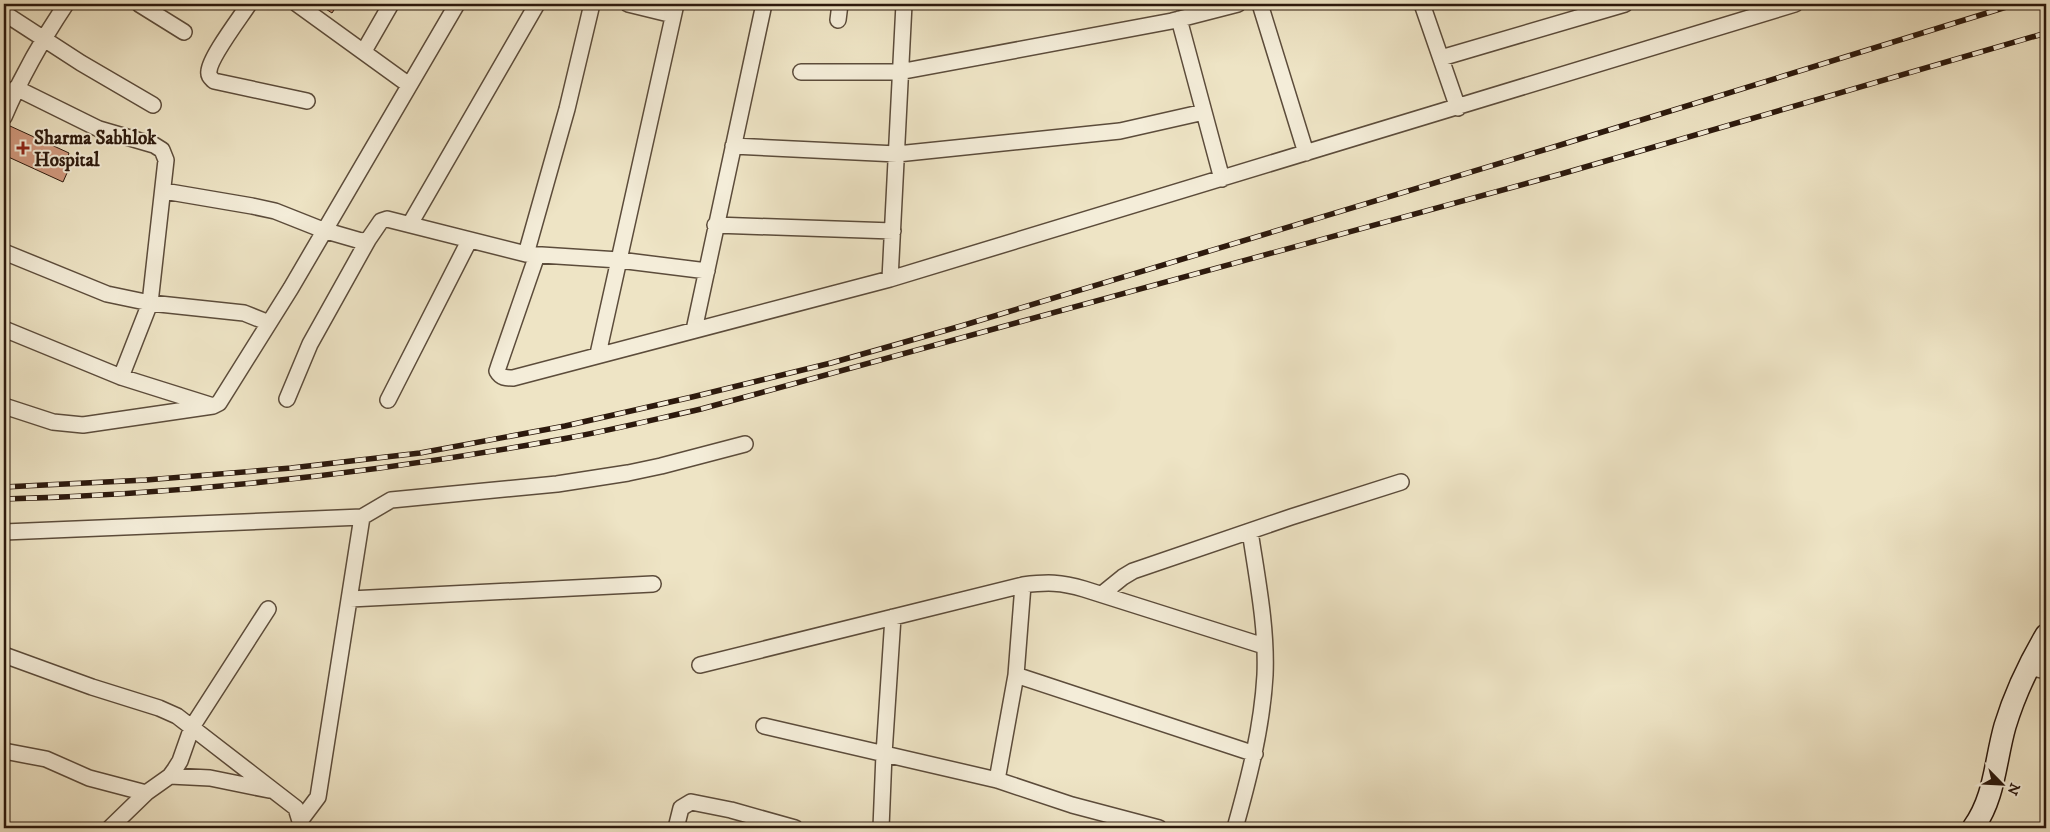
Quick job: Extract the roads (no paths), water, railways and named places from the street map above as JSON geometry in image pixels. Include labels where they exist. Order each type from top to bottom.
[{"type":"street","points":[[4,117],[16,88],[43,39],[66,4]]},
{"type":"street","points":[[139,4],[184,32]]},
{"type":"street","points":[[249,4],[214,60],[208,72],[210,77],[214,81],[307,100]]},
{"type":"street","points":[[297,4],[409,85]]},
{"type":"street","points":[[364,51],[391,4]]},
{"type":"street","points":[[4,406],[53,422],[84,425],[213,406],[224,398],[457,4]]},
{"type":"street","points":[[410,224],[537,4]]},
{"type":"street","points":[[592,4],[531,254],[499,365],[498,371],[500,375],[513,378],[598,354],[890,279],[1458,108],[1754,10],[1795,4]]},
{"type":"street","points":[[598,354],[674,9],[628,4]]},
{"type":"street","points":[[694,330],[715,225],[764,4]]},
{"type":"street","points":[[838,20],[840,4]]},
{"type":"street","points":[[890,279],[904,4]]},
{"type":"street","points":[[801,72],[900,72],[1179,19],[1238,4]]},
{"type":"street","points":[[1260,4],[1306,153]]},
{"type":"street","points":[[1422,4],[1458,108]]},
{"type":"street","points":[[1441,58],[1625,4]]},
{"type":"street","points":[[4,13],[81,64],[152,105]]},
{"type":"street","points":[[1179,19],[1222,179]]},
{"type":"street","points":[[16,88],[99,129],[154,145],[162,150],[166,160],[150,303],[121,377]]},
{"type":"street","points":[[733,146],[897,154],[1120,131],[1204,112]]},
{"type":"street","points":[[164,191],[275,211],[324,230],[361,241],[368,240]]},
{"type":"street","points":[[287,399],[310,344],[368,240],[381,221],[410,224],[531,254],[619,260],[707,271]]},
{"type":"street","points":[[715,225],[893,231]]},
{"type":"street","points":[[388,400],[469,240]]},
{"type":"street","points":[[4,252],[108,294],[150,303],[249,314],[269,323]]},
{"type":"street","points":[[4,329],[121,377],[213,406]]},
{"type":"street","points":[[4,532],[362,517],[391,500],[557,484],[628,473],[746,444]]},
{"type":"street","points":[[1102,594],[1123,577],[1134,571],[1401,482]]},
{"type":"street","points":[[300,824],[318,797],[362,517]]},
{"type":"street","points":[[1235,828],[1255,754],[1264,691],[1264,646],[1250,531]]},
{"type":"street","points":[[700,665],[1024,586],[1055,582],[1102,594],[1264,646]]},
{"type":"street","points":[[350,599],[653,584]]},
{"type":"street","points":[[997,780],[1016,675],[1024,586]]},
{"type":"street","points":[[110,828],[146,793],[170,776],[180,761],[192,727],[268,609]]},
{"type":"street","points":[[881,828],[893,618]]},
{"type":"street","points":[[1973,828],[1986,806],[2005,726],[2037,669],[2046,635]]},
{"type":"street","points":[[4,655],[92,687],[159,708],[177,716],[296,808],[300,824]]},
{"type":"street","points":[[1016,675],[1255,754]]},
{"type":"street","points":[[764,726],[997,780],[1072,805],[1159,828]]},
{"type":"street","points":[[4,751],[46,759],[89,778],[146,793]]},
{"type":"street","points":[[170,776],[210,778],[276,792]]},
{"type":"street","points":[[676,828],[681,808],[691,802],[731,810],[795,828]]},
{"type":"railway","points":[[4,487],[146,480],[291,468],[420,453],[565,426],[692,397],[831,363],[961,326],[1557,146],[2016,4]]},
{"type":"railway","points":[[4,499],[146,492],[358,471],[498,450],[618,428],[701,409],[1561,174],[2046,33]]},
{"type":"place","name":"Sharma Sabhlok Hospital","points":[[23,148]]}]
